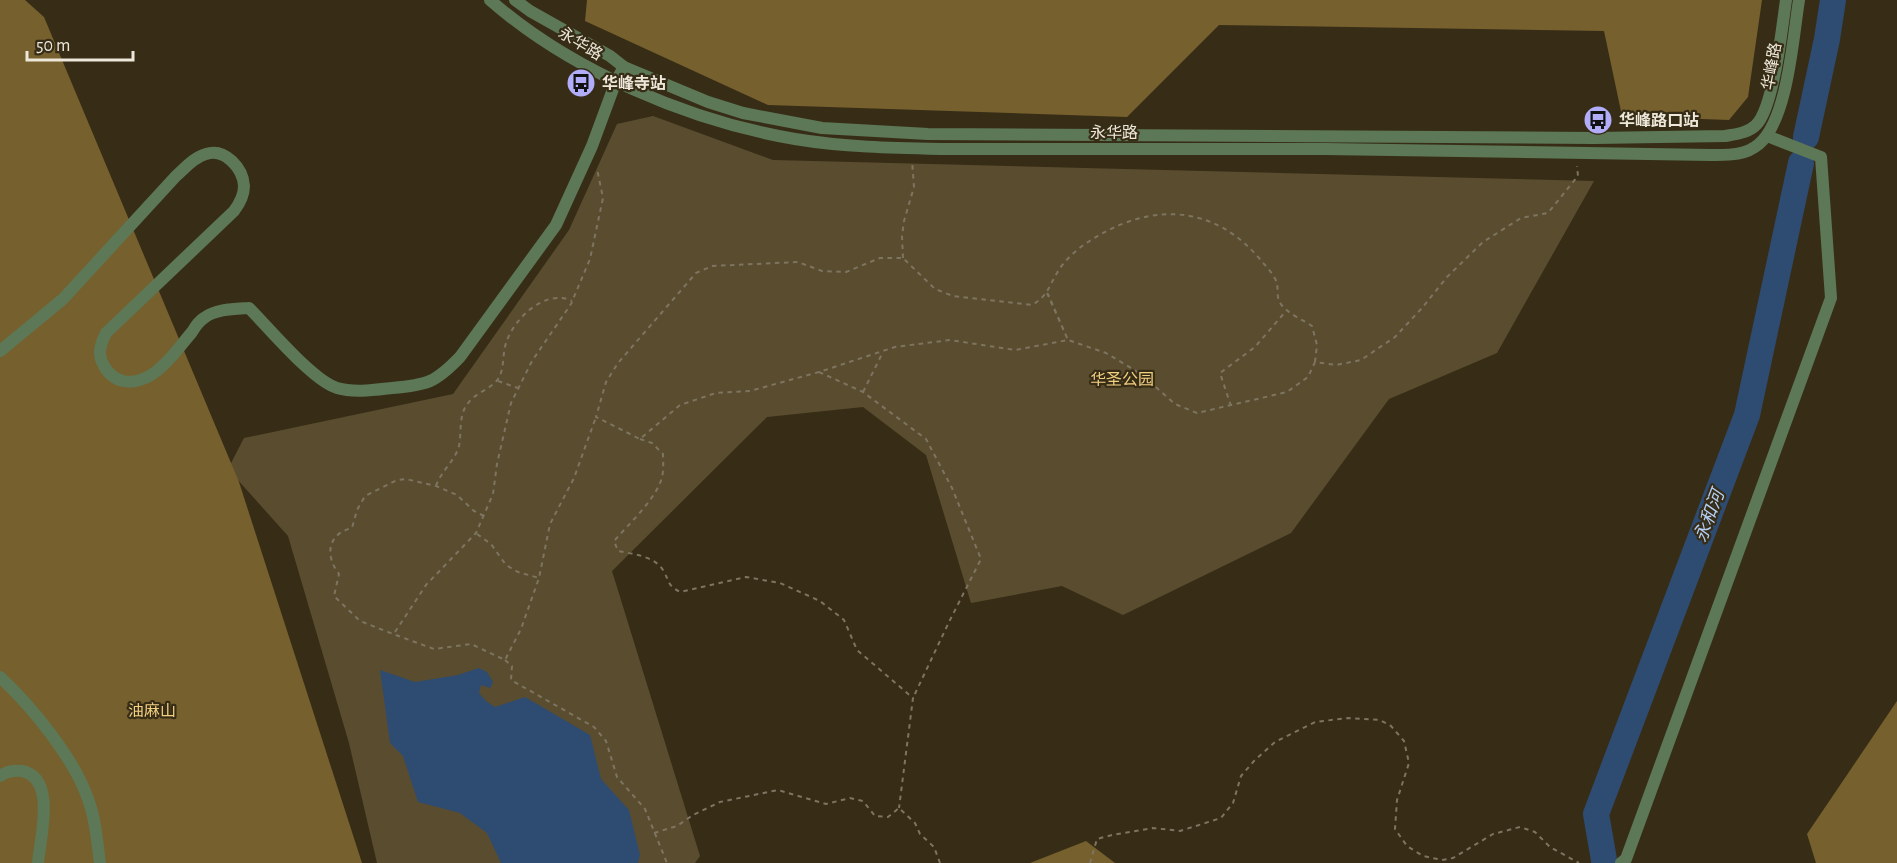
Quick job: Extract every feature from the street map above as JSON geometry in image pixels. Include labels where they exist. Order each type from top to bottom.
[{"type":"street","name":"永华路","points":[[490,0],[586,66],[616,81],[693,112],[762,133],[837,144],[911,148],[1325,149],[1735,155],[1758,145],[1767,136]]},
{"type":"street","name":"永华路","points":[[515,0],[531,5],[624,67],[708,102],[742,113],[822,128],[893,132],[1223,136],[1683,138],[1743,133],[1756,125]]},
{"type":"street","name":"华峰路","points":[[1756,125],[1765,107],[1775,74],[1786,0]]},
{"type":"street","name":"华峰路","points":[[1767,136],[1785,93],[1799,0]]},
{"type":"street","points":[[0,351],[63,299],[183,170],[206,154],[218,154],[228,157],[242,177],[244,187],[242,201],[106,333],[100,352],[101,362],[108,372],[118,380],[131,382],[145,378],[158,370],[203,318],[216,312],[249,308],[318,378],[337,388],[363,391],[412,387],[433,382],[460,357],[556,225],[592,146],[616,81],[624,67]]},
{"type":"street","points":[[1621,863],[1626,859],[1831,298],[1821,157],[1767,136]]},
{"type":"street","points":[[0,676],[46,729],[74,768],[88,800],[95,825],[100,863]]},
{"type":"street","points":[[0,776],[6,771],[19,771],[30,774],[40,784],[44,797],[38,863]]},
{"type":"path","points":[[395,632],[426,585],[476,533],[493,494],[497,464],[511,403],[532,361],[572,301],[590,259],[603,198],[592,146]]},
{"type":"path","points":[[640,440],[680,405],[716,393],[750,391],[819,372],[895,347],[950,340],[1016,350],[1068,340],[1106,353],[1124,363],[1141,374],[1175,404],[1197,413],[1287,392],[1308,377],[1317,345],[1312,326],[1287,310],[1279,301],[1276,282],[1265,264],[1245,242],[1222,226],[1201,217],[1140,216],[1110,229],[1084,244],[1069,258],[1057,273],[1047,293],[1032,305],[953,296],[935,289],[903,258],[904,221],[914,187],[911,148]]},
{"type":"path","points":[[1314,362],[1336,365],[1361,360],[1395,337],[1447,277],[1483,242],[1521,218],[1548,213],[1578,176],[1576,154]]},
{"type":"path","points":[[505,660],[521,629],[538,578],[550,524],[574,478],[606,382],[618,363],[696,273],[712,266],[798,262],[822,271],[846,272],[880,258],[903,258]]},
{"type":"path","points":[[1047,293],[1068,340]]},
{"type":"path","points":[[436,486],[459,446],[464,410],[470,401],[497,380],[502,370],[504,350],[512,328],[522,316],[537,305],[554,297],[562,296],[572,301]]},
{"type":"path","points":[[1231,406],[1220,373],[1254,346],[1287,310]]},
{"type":"path","points":[[862,392],[883,351]]},
{"type":"path","points":[[654,833],[677,826],[693,815],[720,802],[778,790],[826,804],[850,798],[864,801],[874,816],[888,817],[899,808],[913,698],[981,559],[952,488],[926,439],[862,392],[819,372]]},
{"type":"path","points":[[497,380],[518,388]]},
{"type":"path","points":[[596,417],[640,440],[652,443],[663,454],[662,480],[656,491],[614,542],[618,551],[645,556],[662,568],[669,586],[680,592],[746,577],[780,583],[820,601],[844,620],[857,650],[913,698]]},
{"type":"path","points":[[484,516],[474,512],[457,495],[436,486],[406,479],[397,480],[365,496],[357,510],[352,528],[344,530],[335,538],[330,551],[331,563],[339,574],[334,596],[360,621],[393,634],[434,649],[471,644],[505,660],[512,666],[511,680],[594,727],[606,741],[617,777],[645,809],[666,863]]},
{"type":"path","points":[[476,533],[491,544],[506,565],[518,572],[538,578]]},
{"type":"path","points":[[1090,863],[1097,839],[1153,828],[1180,831],[1221,818],[1233,803],[1241,776],[1254,760],[1275,742],[1315,722],[1348,718],[1380,720],[1390,726],[1404,741],[1409,763],[1397,800],[1395,829],[1407,846],[1423,856],[1442,860],[1453,858],[1493,834],[1520,827],[1535,832],[1550,847],[1579,863]]},
{"type":"path","points":[[899,808],[915,823],[920,834],[934,847],[940,863]]},
{"type":"green space","name":"油麻山","points":[[0,0],[25,0],[44,17],[239,482],[362,863],[0,863]]},
{"type":"green space","points":[[587,0],[1762,0],[1748,97],[1729,120],[1622,116],[1604,31],[1219,25],[1127,117],[768,105],[585,21]]},
{"type":"green space","name":"华圣公园","points":[[653,116],[773,160],[1594,181],[1497,353],[1389,399],[1291,533],[1123,615],[1062,586],[971,603],[926,455],[863,407],[767,417],[612,571],[700,856],[695,863],[377,863],[349,743],[288,536],[228,469],[244,438],[453,394],[569,230],[617,124]]},
{"type":"green space","points":[[1897,701],[1897,863],[1816,863],[1807,834]]},
{"type":"green space","points":[[1086,841],[1115,863],[1030,863]]},
{"type":"water","points":[[479,668],[487,672],[493,682],[490,688],[481,685],[479,693],[495,707],[525,697],[590,735],[601,779],[629,810],[640,855],[638,863],[501,863],[487,833],[460,813],[418,802],[403,756],[390,743],[380,670],[415,682],[458,675]]},
{"type":"waterway","name":"永和河","points":[[1806,137],[1833,0]]},
{"type":"waterway","name":"永和河","points":[[1604,860],[1596,814],[1747,415],[1801,163]]},
{"type":"place","name":"华峰寺站","points":[[581,83]]},
{"type":"place","name":"华峰路口站","points":[[1598,120]]}]
